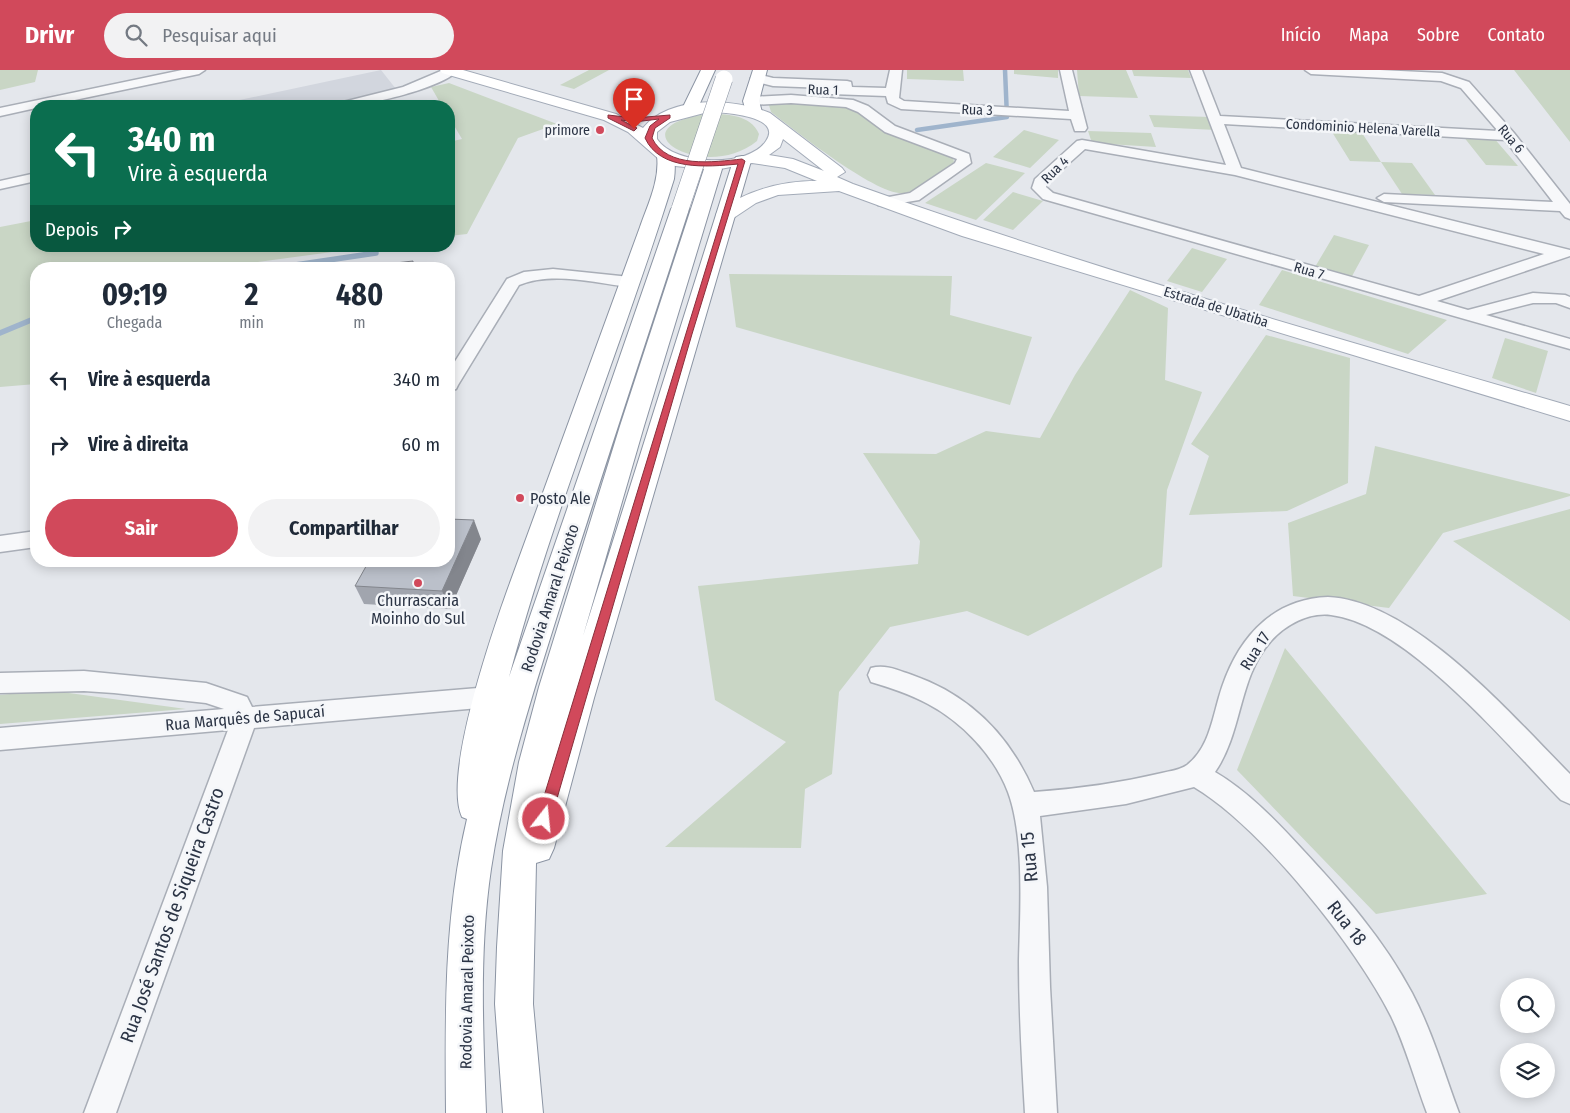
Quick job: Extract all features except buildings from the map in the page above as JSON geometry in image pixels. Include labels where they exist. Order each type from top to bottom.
[{"type":"main road","points":[[449,70],[610,117],[634,120],[668,116],[690,109],[720,107],[752,86]]},
{"type":"main road","points":[[690,109],[708,70]]},
{"type":"main road","name":"Rodovia Amaral Peixoto","points":[[523,1113],[514,1004],[515,947],[520,851],[535,762],[572,625],[702,211],[725,75]]},
{"type":"main road","points":[[727,126],[752,86]]},
{"type":"main road","name":"Estrada de Ubatiba","points":[[752,86],[770,121],[856,191]]},
{"type":"main road","points":[[474,868],[474,797],[481,732],[490,697],[521,591],[559,478],[665,179],[657,150],[649,132],[652,127],[668,116]]},
{"type":"main road","points":[[610,117],[634,129],[657,150],[684,162],[706,165],[738,157],[774,143],[777,132],[770,121]]},
{"type":"main road","points":[[702,211],[738,157]]},
{"type":"main road","name":"Estrada de Ubatiba","points":[[738,157],[795,166],[884,202],[969,232],[1353,350],[1570,414]]},
{"type":"main road","points":[[702,211],[773,190],[814,186],[856,191]]},
{"type":"main road","name":"Rodovia Amaral Peixoto","points":[[466,1113],[464,1035],[466,956],[474,868],[496,771],[537,635],[702,211]]},
{"type":"street","points":[[57,100],[199,70]]},
{"type":"street","points":[[376,100],[407,90],[449,70]]},
{"type":"street","points":[[892,90],[896,70]]},
{"type":"street","points":[[1066,70],[1082,144],[1235,171],[1565,253]]},
{"type":"street","points":[[1196,70],[1235,171]]},
{"type":"street","name":"Rua 6","points":[[1312,70],[1442,77],[1465,85],[1509,136],[1568,210]]},
{"type":"street","points":[[774,80],[780,95],[791,99]]},
{"type":"street","name":"Rua 1","points":[[752,86],[774,80],[892,90]]},
{"type":"street","points":[[752,86],[791,99],[852,104],[867,111],[890,129],[964,157],[964,163],[914,197],[884,202]]},
{"type":"street","name":"Rua 3","points":[[892,90],[893,100],[908,107],[1076,115]]},
{"type":"street","points":[[0,112],[30,106]]},
{"type":"street","name":"Condominio Helena Varella","points":[[1216,120],[1509,136]]},
{"type":"street","name":"Rua 4","points":[[1048,196],[1039,188],[1040,182],[1082,144]]},
{"type":"street","points":[[0,185],[30,178]]},
{"type":"street","name":"Rua 7","points":[[1048,196],[1465,316],[1570,344]]},
{"type":"street","points":[[1335,196],[1568,210]]},
{"type":"street","points":[[1422,200],[1419,205],[1423,218]]},
{"type":"street","points":[[1524,244],[1541,261]]},
{"type":"street","points":[[1418,302],[1565,253]]},
{"type":"street","points":[[455,375],[513,282],[520,278],[540,274],[630,282]]},
{"type":"street","points":[[1465,316],[1545,296],[1570,303]]},
{"type":"street","points":[[0,544],[30,540]]},
{"type":"street","name":"Rua 17","points":[[1195,774],[1208,759],[1224,728],[1235,685],[1250,652],[1271,625],[1288,614],[1312,607],[1333,606],[1375,619],[1403,635],[1433,656],[1570,792]]},
{"type":"street","name":"Rua 15","points":[[880,675],[901,680],[926,691],[957,710],[982,730],[1012,772],[1024,805],[1034,912],[1034,1008],[1041,1113]]},
{"type":"street","points":[[0,683],[84,681],[206,692],[238,704],[245,718]]},
{"type":"street","name":"Rua Marquês de Sapucaí","points":[[0,739],[490,697]]},
{"type":"street","name":"Rua José Santos de Siqueira Castro","points":[[100,1113],[245,718]]},
{"type":"street","points":[[1024,805],[1110,797],[1195,774]]},
{"type":"street","name":"Rua 18","points":[[1195,774],[1232,798],[1264,827],[1358,936],[1401,1004],[1421,1047],[1443,1113]]},
{"type":"shaded area","points":[[381,70],[396,89],[346,100],[239,100]]},
{"type":"green space","points":[[0,70],[38,70],[35,82],[0,90]]},
{"type":"green space","points":[[589,70],[609,70],[574,89],[560,85]]},
{"type":"green space","points":[[907,70],[963,70],[964,81],[907,79]]},
{"type":"green space","points":[[1014,70],[1058,70],[1058,78],[1014,74]]},
{"type":"green space","points":[[1077,70],[1126,70],[1138,98],[1079,96]]},
{"type":"green space","points":[[1132,70],[1188,70],[1191,78],[1134,76]]},
{"type":"green space","points":[[1514,70],[1570,70],[1570,142]]},
{"type":"green space","points":[[449,83],[557,124],[518,138],[467,234],[455,235],[455,141],[462,139],[455,127],[455,100],[439,100],[431,87]]},
{"type":"green space","points":[[768,102],[834,105],[853,108],[873,121],[882,130],[945,153],[953,158],[954,162],[910,191],[905,193],[893,192],[876,185],[836,161],[771,112]]},
{"type":"green space","points":[[707,114],[737,116],[750,122],[759,134],[757,141],[736,153],[714,157],[693,155],[676,149],[666,140],[667,130],[679,121]]},
{"type":"green space","points":[[1149,115],[1210,117],[1216,130],[1154,127]]},
{"type":"green space","points":[[1024,130],[1059,140],[1030,168],[993,157]]},
{"type":"green space","points":[[1088,131],[1151,133],[1156,147],[1092,143]]},
{"type":"green space","points":[[1332,132],[1362,133],[1381,162],[1350,161]]},
{"type":"green space","points":[[1463,136],[1493,137],[1518,166],[1486,165]]},
{"type":"green space","points":[[1381,162],[1412,163],[1435,195],[1402,194]]},
{"type":"green space","points":[[986,163],[1025,173],[976,220],[925,203]]},
{"type":"green space","points":[[1013,192],[1043,201],[1013,230],[983,220]]},
{"type":"green space","points":[[30,221],[30,252],[332,252],[258,262],[30,262],[30,384],[0,387],[0,227]]},
{"type":"green space","points":[[1334,235],[1369,245],[1351,278],[1315,267]]},
{"type":"green space","points":[[1192,248],[1227,259],[1202,292],[1167,281]]},
{"type":"green space","points":[[1282,270],[1447,320],[1408,354],[1259,305]]},
{"type":"green space","points":[[729,274],[952,276],[950,315],[1032,337],[1010,405],[736,327]]},
{"type":"green space","points":[[1130,290],[1168,308],[1165,380],[1202,392],[1167,490],[1162,567],[1028,636],[967,611],[890,627],[839,692],[832,774],[805,789],[801,848],[665,847],[786,742],[715,700],[698,586],[918,564],[920,541],[863,453],[936,454],[986,431],[1040,438],[1075,375]]},
{"type":"green space","points":[[1266,335],[1350,358],[1348,483],[1287,511],[1189,515],[1209,456],[1191,444]]},
{"type":"green space","points":[[1505,338],[1548,351],[1536,393],[1492,378]]},
{"type":"green space","points":[[1375,446],[1570,494],[1570,496],[1443,533],[1389,608],[1293,596],[1288,523],[1366,494]]},
{"type":"green space","points":[[1570,509],[1570,621],[1453,541]]},
{"type":"green space","points":[[1285,648],[1487,894],[1376,914],[1237,770]]},
{"type":"green space","points":[[47,690],[186,709],[0,724],[0,695]]},
{"type":"waterway","points":[[917,130],[1007,117],[1005,70]]},
{"type":"waterway","points":[[315,262],[376,253]]},
{"type":"waterway","points":[[0,333],[30,320]]},
{"type":"place","name":"primore","points":[[600,130]]},
{"type":"place","name":"Posto Ale","points":[[520,498]]},
{"type":"place","name":"Churrascaria Moinho do Sul","points":[[418,583]]},
{"type":"route","points":[[544,819],[688,334],[742,161],[730,164],[706,165],[674,160],[653,148],[648,138],[652,127],[668,116],[634,120],[610,117],[634,129]]}]
